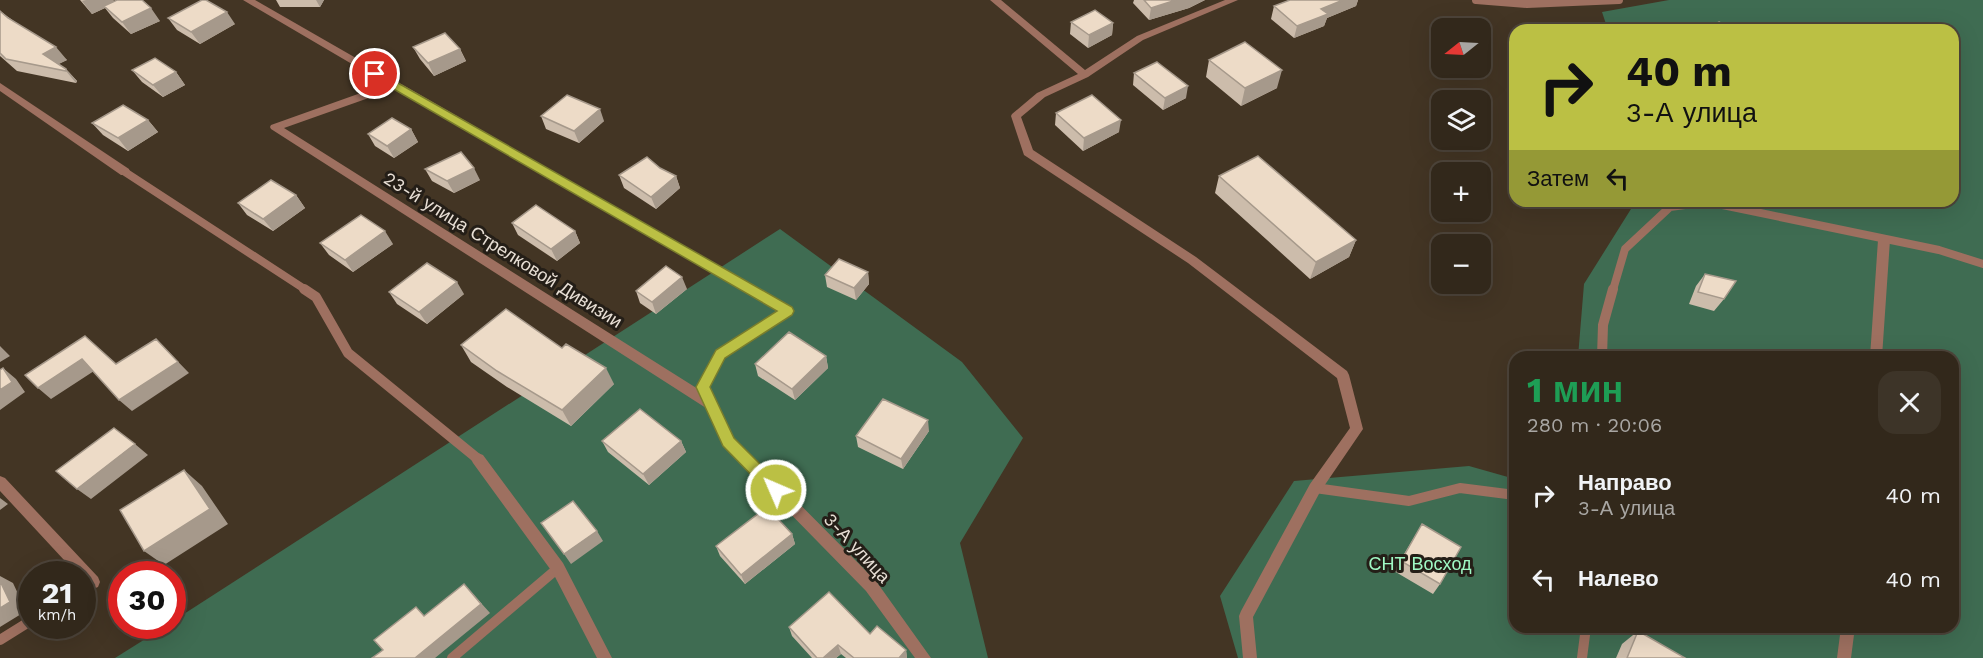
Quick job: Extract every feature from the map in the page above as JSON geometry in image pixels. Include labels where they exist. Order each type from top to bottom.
[{"type":"street","points":[[248,0],[260,3],[394,85]]},
{"type":"street","points":[[995,0],[1085,75]]},
{"type":"street","points":[[1233,0],[1140,38],[1085,75],[1041,95],[1016,116],[1028,152],[1192,260],[1343,375],[1357,429],[1315,489],[1246,616],[1250,658]]},
{"type":"street","name":"23-й улица Стрелковой Дивизии","points":[[394,85],[275,127],[711,404]]},
{"type":"street","name":"3-А улица","points":[[394,85],[788,311],[720,354],[703,387],[729,442],[871,586],[924,658]]},
{"type":"street","points":[[0,86],[125,172]]},
{"type":"street","points":[[1876,351],[1884,240]]},
{"type":"street","points":[[478,459],[558,568],[605,658]]},
{"type":"street","points":[[0,482],[67,561]]},
{"type":"street","points":[[1844,658],[1847,633]]},
{"type":"lane","points":[[1476,0],[1527,4],[1619,0]]},
{"type":"lane","points":[[125,172],[316,297],[348,353],[478,459]]},
{"type":"lane","points":[[1602,351],[1603,325],[1625,249],[1670,207]]},
{"type":"lane","points":[[1731,207],[1939,250],[1983,264]]},
{"type":"lane","points":[[1315,489],[1408,501],[1460,488],[1509,494]]},
{"type":"lane","points":[[452,658],[558,568]]},
{"type":"lane","points":[[0,640],[18,629]]},
{"type":"lane","points":[[1582,658],[1585,633]]},
{"type":"green space","name":"СНТ Восход","points":[[1669,0],[1983,0],[1983,658],[1238,658],[1220,596],[1294,481],[1469,466],[1509,477],[1509,633],[1959,633],[1959,351],[1578,351],[1584,284],[1632,207],[1959,207],[1959,24],[1606,24],[1602,12]]},
{"type":"green space","points":[[780,229],[962,362],[1023,438],[960,543],[988,658],[115,658],[145,639],[186,639],[186,613]]},
{"type":"building","points":[[117,0],[142,0],[151,8],[122,22],[104,6]]},
{"type":"building","points":[[202,0],[227,12],[191,32],[168,18]]},
{"type":"building","points":[[1144,0],[1176,0],[1151,8]]},
{"type":"building","points":[[1290,0],[1343,0],[1321,9],[1328,14],[1297,26],[1274,6]]},
{"type":"building","points":[[1095,10],[1113,23],[1089,35],[1071,22]]},
{"type":"building","points":[[0,11],[56,47],[43,54],[66,71],[6,59],[0,53]]},
{"type":"building","points":[[445,33],[460,49],[428,63],[413,47]]},
{"type":"building","points":[[1245,42],[1282,70],[1245,88],[1209,60]]},
{"type":"building","points":[[155,58],[176,72],[153,85],[132,70]]},
{"type":"building","points":[[1157,62],[1188,86],[1165,98],[1134,73]]},
{"type":"building","points":[[567,95],[600,109],[574,131],[541,116]]},
{"type":"building","points":[[1092,95],[1121,120],[1084,138],[1056,113]]},
{"type":"building","points":[[123,105],[148,120],[118,138],[92,123]]},
{"type":"building","points":[[392,118],[411,129],[387,146],[368,134]]},
{"type":"building","points":[[461,152],[474,168],[447,181],[425,169]]},
{"type":"building","points":[[1258,156],[1356,240],[1316,262],[1219,176]]},
{"type":"building","points":[[647,157],[660,168],[676,176],[651,197],[619,175]]},
{"type":"building","points":[[271,180],[296,195],[263,219],[238,203]]},
{"type":"building","points":[[536,205],[575,231],[551,249],[512,223]]},
{"type":"building","points":[[361,215],[385,231],[345,260],[320,243]]},
{"type":"building","points":[[839,259],[868,272],[854,288],[825,275]]},
{"type":"building","points":[[427,263],[457,282],[419,312],[389,292]]},
{"type":"building","points":[[666,266],[682,277],[652,302],[636,291]]},
{"type":"building","points":[[1705,274],[1736,281],[1724,299],[1698,292]]},
{"type":"building","points":[[506,309],[562,348],[566,344],[606,368],[562,410],[497,371],[461,345]]},
{"type":"building","points":[[789,332],[826,356],[792,389],[755,364]]},
{"type":"building","points":[[85,336],[116,364],[156,339],[178,362],[119,400],[82,359],[38,388],[25,375]]},
{"type":"building","points":[[3,368],[12,382],[0,390],[0,370]]},
{"type":"building","points":[[883,399],[928,420],[901,459],[856,436]]},
{"type":"building","points":[[640,409],[681,441],[643,474],[602,441]]},
{"type":"building","points":[[114,428],[135,444],[77,489],[56,471]]},
{"type":"building","points":[[184,470],[210,509],[144,551],[120,510]]},
{"type":"building","points":[[573,501],[597,531],[564,554],[541,523]]},
{"type":"building","points":[[767,507],[792,534],[741,575],[716,546]]},
{"type":"building","points":[[1422,524],[1461,547],[1440,584],[1401,561]]},
{"type":"building","points":[[0,581],[10,602],[0,608]]},
{"type":"building","points":[[464,584],[481,604],[415,658],[372,658],[383,650],[374,640],[416,607],[424,616]]},
{"type":"building","points":[[829,592],[870,634],[877,626],[906,650],[899,658],[854,658],[838,645],[823,658],[817,658],[789,627]]},
{"type":"building","points":[[1637,633],[1641,633],[1685,658],[1627,658]]},
{"type":"route","points":[[375,74],[788,311],[720,354],[703,387],[729,442],[776,490]]}]
